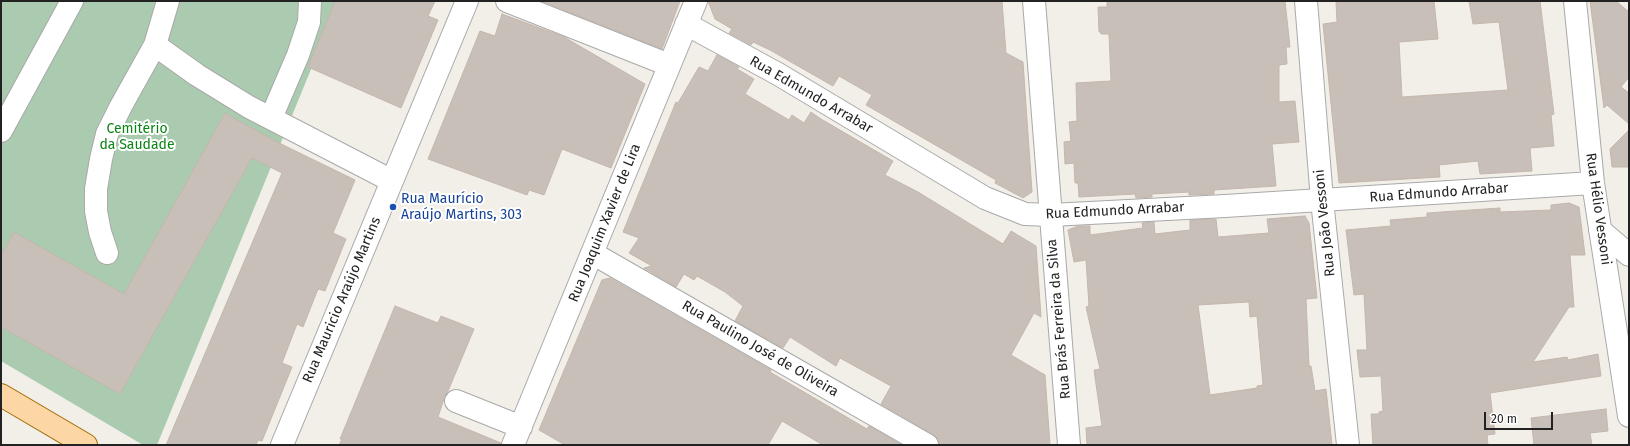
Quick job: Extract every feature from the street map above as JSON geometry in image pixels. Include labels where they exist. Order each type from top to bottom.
[{"type":"main road","points":[[1,396],[86,445]]},
{"type":"street","points":[[1,131],[72,1]]},
{"type":"street","points":[[107,253],[100,232],[96,211],[96,189],[101,159],[108,134],[155,45],[168,1]]},
{"type":"street","points":[[271,118],[305,35],[309,22],[310,1]]},
{"type":"street","name":"Rua Mauricio Araújo Martins","points":[[282,445],[467,1]]},
{"type":"street","points":[[507,1],[669,65]]},
{"type":"street","name":"Rua Joaquim Xavier de Lira","points":[[517,440],[696,1]]},
{"type":"street","name":"Rua Brás Ferreira da Silva","points":[[1034,1],[1069,445]]},
{"type":"street","name":"Rua João Vessoni","points":[[1306,1],[1322,200],[1348,445]]},
{"type":"street","name":"Rua Hélio Vessoni","points":[[1575,1],[1593,183],[1629,416]]},
{"type":"street","name":"Rua Edmundo Arrabar","points":[[686,24],[778,74],[985,198],[1026,214],[1051,215],[1593,183]]},
{"type":"street","points":[[155,45],[215,87],[392,181]]},
{"type":"street","points":[[1600,230],[1629,255]]},
{"type":"street","name":"Rua Paulino José de Oliveira","points":[[592,253],[927,445]]},
{"type":"street","points":[[456,402],[517,440]]},
{"type":"green space","name":"Cemitério da Saudade","points":[[1,1],[339,1],[157,445],[143,445],[1,361]]},
{"type":"building","points":[[335,1],[435,1],[428,16],[438,20],[401,108],[308,67]]},
{"type":"building","points":[[541,1],[680,1],[662,49]]},
{"type":"building","points":[[708,1],[1002,1],[1006,53],[1023,62],[1032,192],[1023,198],[995,183],[996,180],[866,105],[872,95],[839,76],[833,86],[770,50],[753,42],[751,45],[729,33],[732,29],[715,19]]},
{"type":"building","points":[[1107,1],[1285,1],[1290,47],[1286,47],[1287,64],[1279,65],[1279,102],[1295,101],[1299,142],[1272,144],[1276,186],[1214,190],[1214,194],[1189,195],[1189,192],[1152,194],[1152,197],[1136,198],[1135,194],[1079,197],[1078,183],[1075,183],[1074,163],[1065,164],[1064,142],[1071,141],[1069,122],[1077,121],[1076,83],[1111,81],[1109,34],[1101,34],[1101,32],[1099,32],[1098,7],[1107,7]]},
{"type":"building","points":[[1336,1],[1434,1],[1438,39],[1399,42],[1402,97],[1508,90],[1499,22],[1473,24],[1469,1],[1540,1],[1554,114],[1551,115],[1554,146],[1530,148],[1532,171],[1480,174],[1478,161],[1439,165],[1440,177],[1339,183],[1323,24],[1337,22]]},
{"type":"building","points":[[1590,1],[1616,1],[1629,12],[1629,77],[1621,87],[1629,93],[1629,124],[1607,105],[1604,108]]},
{"type":"building","points":[[502,14],[564,37],[645,84],[611,168],[562,149],[544,195],[529,190],[527,195],[428,159],[480,31],[495,36]]},
{"type":"building","points":[[717,55],[739,67],[737,69],[754,79],[745,94],[789,120],[792,115],[804,123],[811,112],[893,161],[885,175],[918,192],[1003,244],[1011,231],[1036,246],[1041,317],[1034,313],[1011,355],[1045,375],[1050,445],[939,445],[938,439],[933,434],[881,404],[891,386],[840,358],[836,366],[790,337],[783,348],[735,321],[743,306],[725,292],[697,276],[694,280],[684,274],[676,287],[644,268],[652,266],[629,253],[639,238],[623,232],[676,102],[678,103],[699,67],[708,71]]},
{"type":"building","points":[[225,113],[277,142],[355,180],[333,233],[346,239],[325,291],[318,289],[303,327],[297,324],[282,363],[292,367],[262,441],[258,440],[256,445],[166,445],[282,173],[252,158],[120,394],[1,327],[1,255],[14,232],[124,294]]},
{"type":"building","points":[[1629,130],[1629,167],[1612,167],[1610,149]]},
{"type":"building","points":[[1569,203],[1579,207],[1585,255],[1570,255],[1574,307],[1569,307],[1533,362],[1567,357],[1568,360],[1598,354],[1601,376],[1490,393],[1495,434],[1487,435],[1488,445],[1373,445],[1371,414],[1379,414],[1379,412],[1383,411],[1381,376],[1360,377],[1357,350],[1367,350],[1364,294],[1354,295],[1346,230],[1391,226],[1390,220],[1427,217],[1427,213],[1500,208],[1500,212],[1551,210],[1551,205]]},
{"type":"building","points":[[1305,216],[1309,223],[1317,298],[1306,299],[1309,366],[1311,366],[1315,391],[1326,389],[1332,445],[1087,445],[1086,428],[1102,426],[1094,370],[1100,369],[1086,307],[1089,306],[1086,260],[1074,262],[1068,230],[1078,226],[1090,226],[1090,235],[1143,228],[1142,223],[1154,222],[1155,234],[1190,230],[1190,220],[1216,219],[1218,237],[1269,233],[1267,219]],"holes":[[[1249,302],[1250,317],[1257,316],[1263,385],[1257,386],[1257,388],[1210,395],[1198,305]]]},
{"type":"building","points":[[610,278],[771,370],[770,372],[867,429],[869,426],[902,445],[823,445],[782,421],[768,445],[565,445],[539,430],[602,280]]},
{"type":"building","points":[[395,306],[438,323],[441,316],[474,329],[445,396],[438,417],[501,443],[501,445],[339,445],[342,439],[340,439]]},
{"type":"building","points":[[1606,409],[1608,431],[1590,433],[1592,445],[1534,445],[1531,418]]},
{"type":"place","name":"Rua Maurício Araújo Martins, 303","points":[[393,207]]}]
